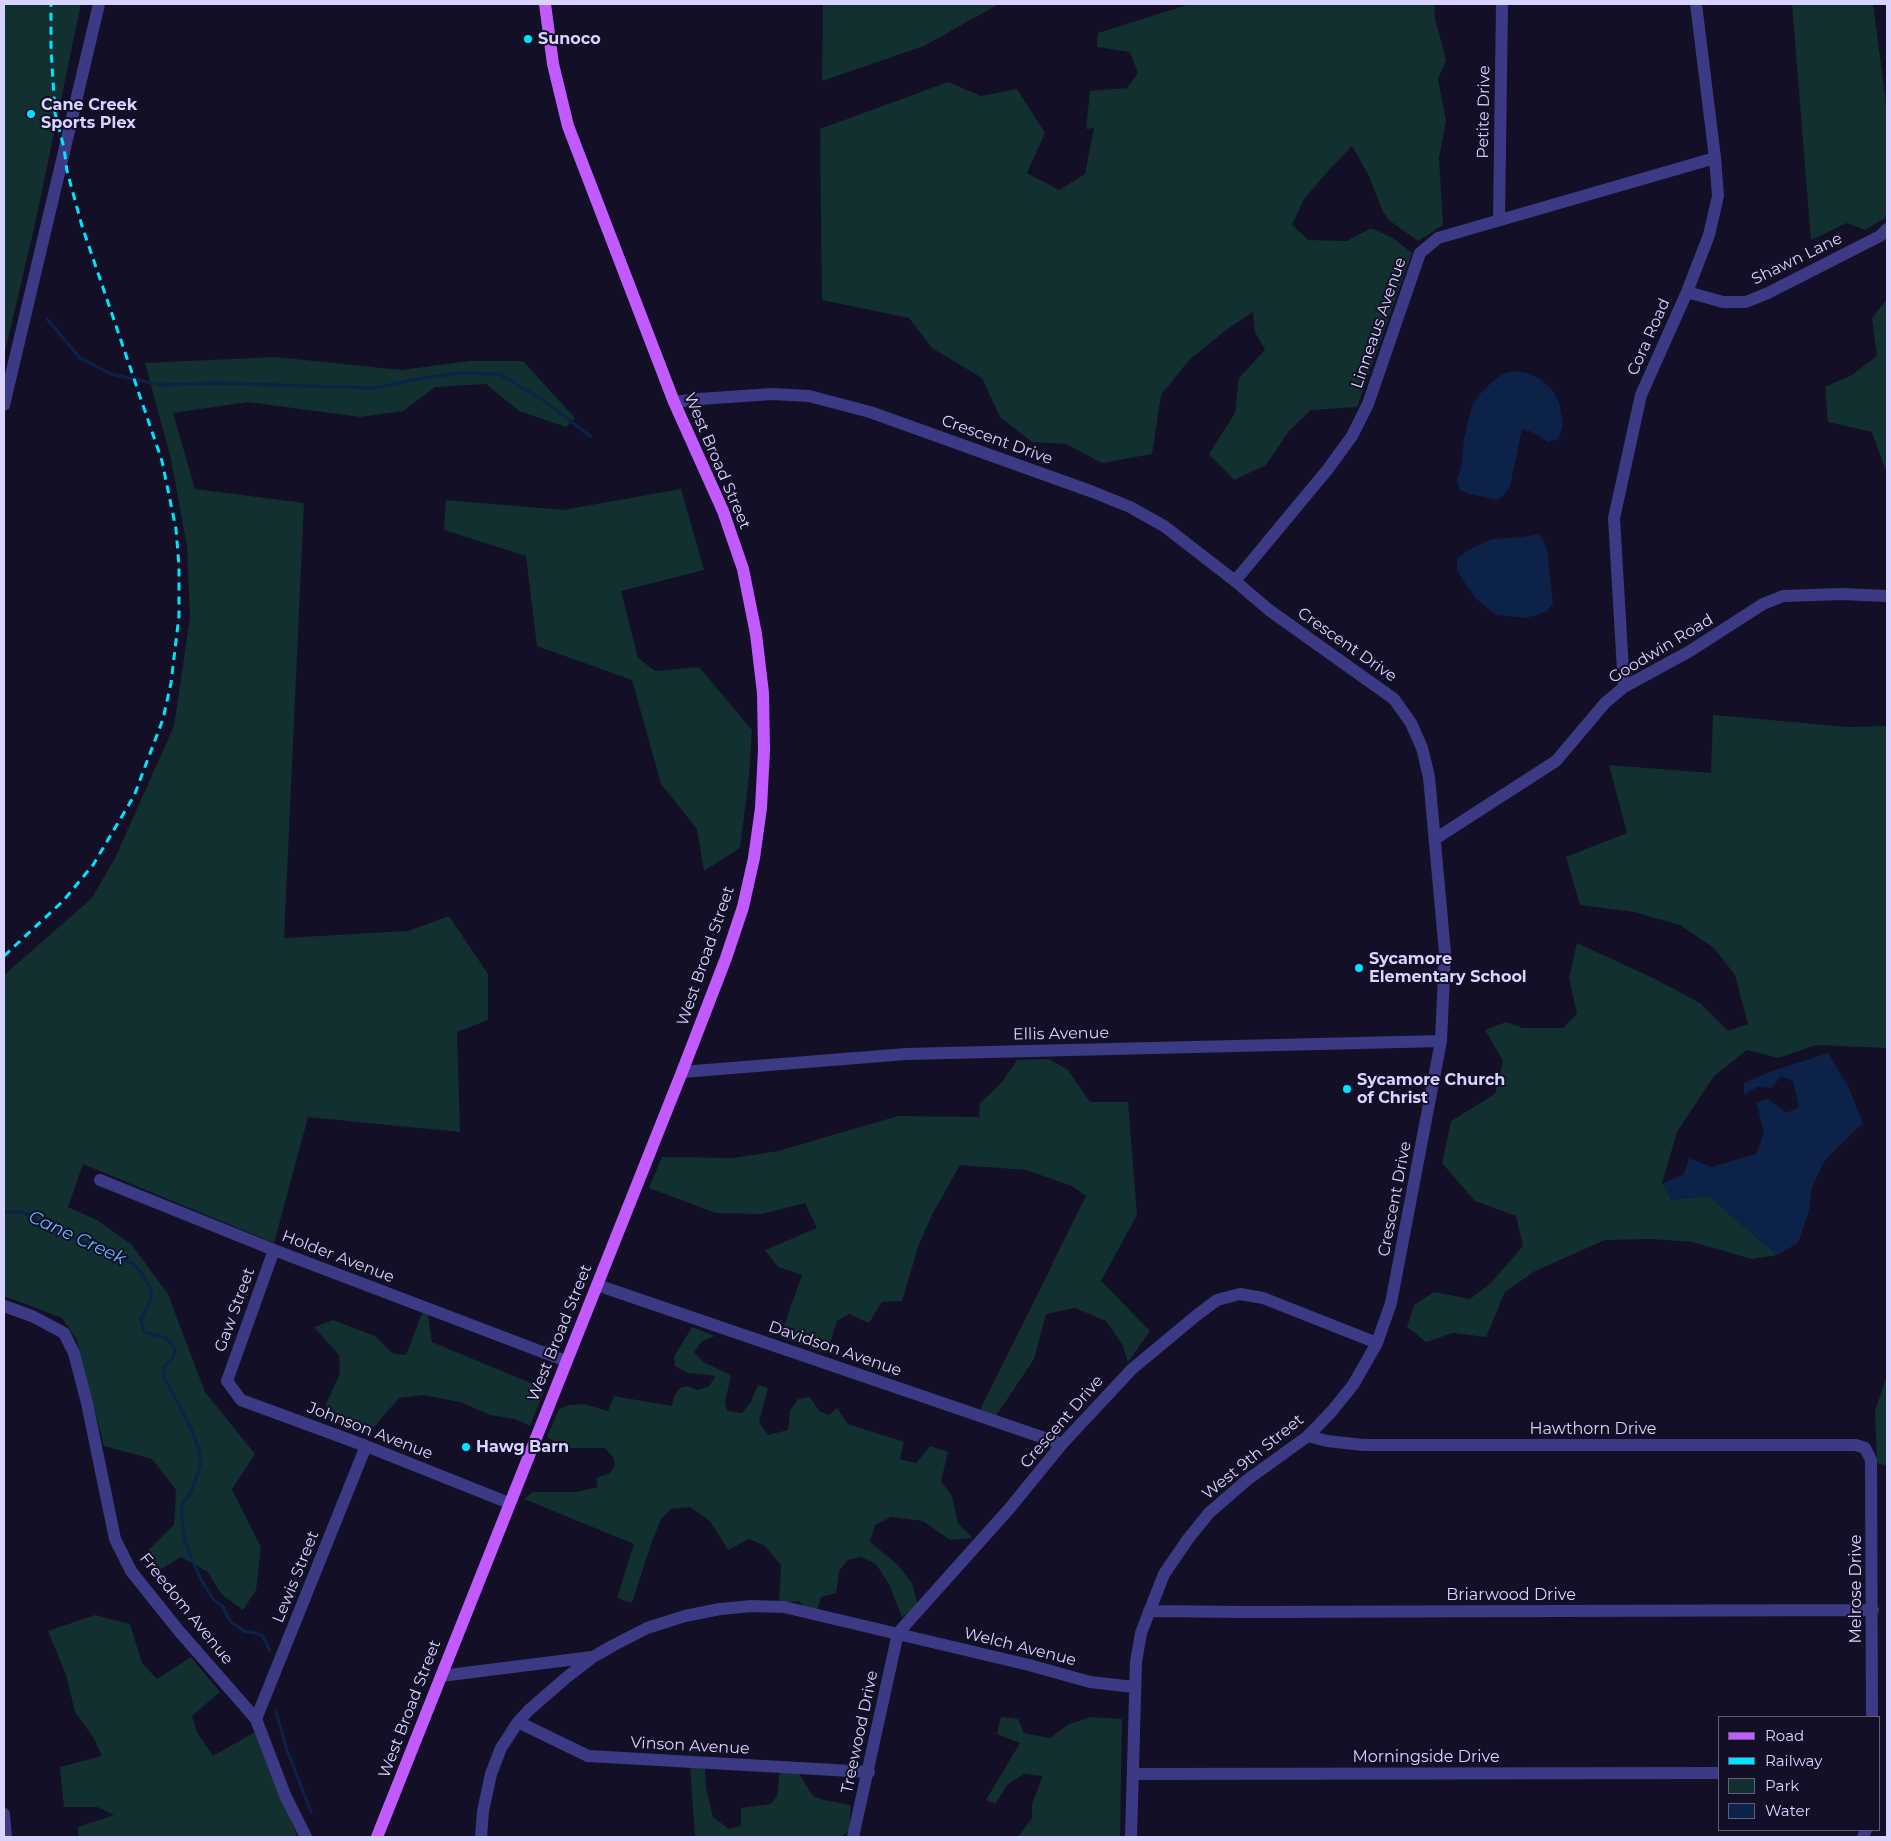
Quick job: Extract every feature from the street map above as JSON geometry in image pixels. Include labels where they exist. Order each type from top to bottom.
[{"type":"main road","name":"West Broad Street","points":[[377,1837],[726,958],[743,907],[754,858],[761,808],[764,750],[763,693],[756,634],[743,569],[723,510],[674,402],[568,126],[553,64],[545,4]]},
{"type":"street","points":[[4,405],[99,4]]},
{"type":"street","name":"Petite Drive","points":[[1499,220],[1502,4]]},
{"type":"street","name":"Cora Road","points":[[1624,688],[1614,518],[1641,395],[1687,292],[1709,235],[1718,196],[1716,158],[1696,4]]},
{"type":"street","name":"Linneaus Avenue","points":[[1235,582],[1328,469],[1352,436],[1368,404],[1420,253],[1438,238],[1716,158]]},
{"type":"street","name":"Shawn Lane","points":[[1687,292],[1723,302],[1746,302],[1768,293],[1880,236],[1887,229]]},
{"type":"street","name":"Crescent Drive","points":[[674,402],[772,394],[810,396],[854,407],[1094,492],[1130,507],[1164,526],[1269,610],[1394,699],[1412,723],[1422,748],[1429,777],[1444,953],[1442,1041],[1391,1303],[1377,1343],[1263,1298],[1240,1294],[1217,1300],[1196,1315],[1132,1369],[1062,1444],[1009,1509],[898,1634]]},
{"type":"street","name":"Goodwin Road","points":[[1435,839],[1556,761],[1606,703],[1624,688],[1690,651],[1763,604],[1783,596],[1842,594],[1887,596]]},
{"type":"street","name":"Ellis Avenue","points":[[682,1072],[906,1054],[1442,1041]]},
{"type":"street","name":"Holder Avenue","points":[[100,1180],[274,1250],[566,1361]]},
{"type":"street","name":"Gaw Street","points":[[227,1381],[274,1250]]},
{"type":"street","name":"Davidson Avenue","points":[[596,1285],[1062,1444]]},
{"type":"street","name":"Freedom Avenue","points":[[4,1306],[32,1316],[64,1333],[74,1353],[87,1403],[115,1539],[131,1571],[179,1631],[256,1720],[285,1795],[306,1837]]},
{"type":"street","name":"West 9th Street","points":[[1131,1837],[1136,1662],[1141,1633],[1164,1574],[1209,1512],[1247,1480],[1308,1436],[1353,1385],[1377,1343]]},
{"type":"street","name":"Johnson Avenue","points":[[227,1381],[241,1400],[366,1446],[509,1503]]},
{"type":"street","name":"Hawthorn Drive","points":[[1308,1436],[1327,1441],[1364,1445],[1856,1445],[1865,1448],[1871,1460]]},
{"type":"street","name":"Lewis Street","points":[[256,1720],[366,1446]]},
{"type":"street","name":"Melrose Drive","points":[[1871,1460],[1872,1716]]},
{"type":"street","points":[[481,1837],[483,1811],[491,1774],[501,1748],[518,1722],[541,1698],[593,1657],[647,1628],[685,1616],[728,1608],[752,1606],[784,1608],[898,1634]]},
{"type":"street","name":"Briarwood Drive","points":[[1149,1611],[1873,1610]]},
{"type":"street","name":"Welch Avenue","points":[[898,1634],[1029,1665],[1090,1682],[1134,1687]]},
{"type":"street","name":"Treewood Drive","points":[[853,1837],[869,1772],[898,1634]]},
{"type":"street","points":[[441,1676],[593,1657]]},
{"type":"street","name":"Vinson Avenue","points":[[518,1722],[588,1756],[869,1772]]},
{"type":"street","name":"Morningside Drive","points":[[1133,1774],[1718,1773]]},
{"type":"street","points":[[4,1814],[6,1837]]},
{"type":"green space","name":"Cane Creek Sports Plex","points":[[4,4],[81,4],[35,224],[4,356]]},
{"type":"green space","points":[[823,4],[999,4],[924,46],[822,81]]},
{"type":"green space","points":[[1190,4],[1434,4],[1435,19],[1446,60],[1438,79],[1446,121],[1439,158],[1443,225],[1418,241],[1390,221],[1383,212],[1368,174],[1352,146],[1304,199],[1292,225],[1308,240],[1347,241],[1371,228],[1393,238],[1412,253],[1357,407],[1311,410],[1289,431],[1266,465],[1234,480],[1209,454],[1235,413],[1239,378],[1265,350],[1255,332],[1253,312],[1226,330],[1189,360],[1161,395],[1152,454],[1102,463],[1066,444],[1032,442],[1000,417],[982,378],[932,348],[909,318],[822,300],[820,129],[948,82],[981,96],[1017,89],[1045,133],[1027,173],[1059,190],[1085,174],[1094,128],[1086,129],[1090,91],[1127,88],[1138,73],[1130,52],[1097,47],[1098,33]]},
{"type":"green space","points":[[1792,4],[1873,4],[1887,110],[1887,213],[1885,218],[1865,230],[1847,223],[1811,240]]},
{"type":"green space","points":[[1887,299],[1887,474],[1872,432],[1828,422],[1825,387],[1852,375],[1877,356],[1872,318]]},
{"type":"green space","points":[[276,357],[401,370],[470,361],[523,361],[575,418],[566,427],[519,411],[486,384],[435,387],[403,411],[360,417],[248,402],[173,413],[195,489],[304,503],[284,938],[408,931],[449,916],[488,974],[488,1020],[457,1032],[460,1132],[308,1117],[274,1243],[83,1164],[68,1207],[97,1220],[131,1244],[168,1294],[205,1392],[255,1454],[232,1489],[261,1547],[256,1590],[243,1610],[221,1594],[208,1572],[181,1557],[153,1574],[144,1554],[174,1525],[176,1490],[152,1459],[104,1446],[77,1340],[62,1318],[4,1296],[4,975],[92,898],[116,856],[174,726],[190,617],[187,547],[171,459],[145,363]]},
{"type":"green space","points":[[681,489],[704,570],[621,591],[638,658],[655,671],[699,667],[752,730],[749,776],[740,848],[704,871],[697,829],[661,784],[632,680],[537,646],[526,556],[444,530],[446,500],[563,510]]},
{"type":"green space","points":[[1713,715],[1849,727],[1887,726],[1887,1048],[1816,1045],[1778,1058],[1747,1050],[1714,1076],[1677,1132],[1662,1183],[1672,1200],[1709,1196],[1777,1255],[1752,1259],[1692,1242],[1651,1239],[1605,1240],[1535,1271],[1505,1292],[1486,1337],[1453,1333],[1426,1342],[1407,1327],[1414,1305],[1434,1292],[1470,1299],[1491,1283],[1523,1246],[1516,1216],[1475,1201],[1442,1163],[1451,1121],[1495,1094],[1503,1061],[1485,1030],[1506,1022],[1523,1028],[1563,1028],[1577,1014],[1569,978],[1577,943],[1657,980],[1700,1003],[1728,1031],[1748,1024],[1735,975],[1714,948],[1680,925],[1634,912],[1580,905],[1566,857],[1627,833],[1609,765],[1711,773]]},
{"type":"green space","points":[[1049,1059],[1068,1070],[1090,1102],[1128,1102],[1137,1215],[1101,1281],[1150,1331],[1128,1362],[1122,1344],[1106,1321],[1075,1308],[1046,1314],[1034,1359],[996,1416],[980,1410],[1086,1196],[1072,1186],[1026,1170],[960,1165],[933,1213],[919,1244],[902,1301],[882,1302],[869,1323],[849,1314],[837,1321],[827,1353],[780,1337],[802,1275],[778,1267],[765,1250],[817,1228],[805,1203],[762,1214],[716,1213],[649,1188],[662,1157],[733,1158],[778,1151],[898,1116],[979,1117],[980,1103],[1002,1082],[1017,1060]]},
{"type":"green space","points":[[422,1313],[428,1315],[432,1342],[545,1389],[530,1426],[515,1419],[490,1415],[460,1402],[423,1395],[399,1398],[368,1434],[328,1419],[326,1404],[340,1374],[339,1355],[314,1327],[333,1320],[375,1336],[392,1353],[406,1355]]},
{"type":"green space","points":[[692,1327],[715,1336],[702,1341],[694,1352],[703,1362],[731,1375],[725,1402],[727,1411],[742,1413],[751,1402],[758,1385],[768,1388],[759,1422],[768,1435],[788,1430],[790,1411],[798,1399],[810,1397],[819,1411],[829,1415],[837,1408],[848,1424],[904,1442],[900,1459],[916,1463],[930,1446],[948,1452],[941,1481],[952,1496],[958,1524],[973,1538],[950,1540],[923,1521],[891,1517],[875,1525],[870,1542],[898,1565],[912,1583],[918,1606],[902,1617],[889,1584],[876,1564],[861,1557],[848,1560],[839,1571],[836,1593],[821,1597],[817,1611],[805,1608],[799,1601],[779,1603],[781,1565],[765,1546],[749,1539],[728,1550],[710,1521],[690,1507],[671,1509],[661,1519],[632,1603],[617,1598],[634,1544],[524,1499],[533,1492],[576,1492],[598,1487],[596,1478],[610,1473],[615,1465],[613,1457],[605,1448],[571,1448],[560,1445],[547,1437],[559,1409],[569,1405],[585,1404],[608,1411],[614,1396],[672,1406],[674,1397],[680,1388],[688,1386],[698,1390],[709,1386],[716,1376],[688,1373],[675,1366],[674,1357]]},
{"type":"green space","points":[[1887,1376],[1887,1466],[1877,1463],[1875,1411]]},
{"type":"green space","points":[[95,1615],[130,1624],[142,1663],[157,1679],[191,1657],[220,1692],[192,1716],[197,1732],[213,1756],[255,1732],[297,1835],[293,1837],[78,1837],[78,1827],[114,1815],[97,1807],[64,1807],[60,1767],[102,1756],[93,1737],[75,1712],[66,1675],[48,1631]]},
{"type":"green space","points":[[1001,1717],[1018,1719],[1024,1733],[1050,1738],[1069,1724],[1091,1717],[1122,1719],[1120,1837],[1018,1837],[1032,1818],[1032,1804],[1043,1776],[1024,1774],[1008,1784],[995,1804],[986,1800],[1020,1743],[997,1734]]},
{"type":"green space","points":[[690,1766],[705,1767],[706,1788],[713,1817],[729,1829],[741,1826],[741,1808],[771,1804],[777,1796],[780,1770],[798,1772],[813,1796],[851,1805],[849,1831],[840,1837],[695,1837]]},
{"type":"water","points":[[1516,371],[1528,373],[1542,380],[1552,390],[1559,402],[1563,423],[1559,439],[1548,442],[1532,432],[1522,429],[1510,486],[1504,495],[1498,500],[1469,494],[1460,490],[1457,480],[1461,468],[1464,439],[1472,406],[1480,394],[1502,374]]},
{"type":"water","points":[[1539,534],[1547,548],[1553,604],[1546,612],[1526,618],[1496,615],[1476,599],[1457,571],[1457,558],[1474,547],[1492,539]]},
{"type":"water","points":[[1828,1053],[1849,1088],[1863,1123],[1825,1160],[1812,1187],[1809,1210],[1798,1243],[1777,1255],[1709,1196],[1672,1200],[1662,1184],[1684,1174],[1689,1158],[1711,1167],[1756,1154],[1764,1133],[1756,1102],[1769,1099],[1786,1113],[1799,1107],[1793,1081],[1781,1076],[1772,1088],[1757,1087],[1744,1095],[1744,1083],[1772,1071]]},
{"type":"waterway","points":[[47,319],[80,358],[111,374],[161,385],[215,383],[375,388],[423,378],[461,373],[499,374],[543,400],[590,436]]},
{"type":"waterway","name":"Cane Creek","points":[[4,1212],[23,1212],[47,1226],[131,1263],[141,1272],[151,1289],[151,1299],[141,1320],[144,1332],[167,1338],[175,1349],[173,1359],[165,1365],[163,1375],[191,1428],[199,1450],[201,1464],[191,1492],[182,1505],[185,1541],[202,1581],[213,1599],[223,1607],[230,1621],[244,1631],[263,1636],[270,1651]]},
{"type":"waterway","points":[[276,1712],[287,1750],[311,1812]]},
{"type":"railway","points":[[4,956],[63,901],[93,865],[134,796],[163,719],[171,683],[179,616],[179,566],[176,529],[162,461],[82,226],[67,171],[64,148],[55,113],[51,49],[51,4]]},
{"type":"place","name":"Sunoco","points":[[528,39]]},
{"type":"place","name":"Cane Creek Sports Plex","points":[[31,114]]},
{"type":"place","name":"Sycamore Elementary School","points":[[1359,968]]},
{"type":"place","name":"Sycamore Church of Christ","points":[[1347,1089]]},
{"type":"place","name":"Hawg Barn","points":[[466,1447]]}]
